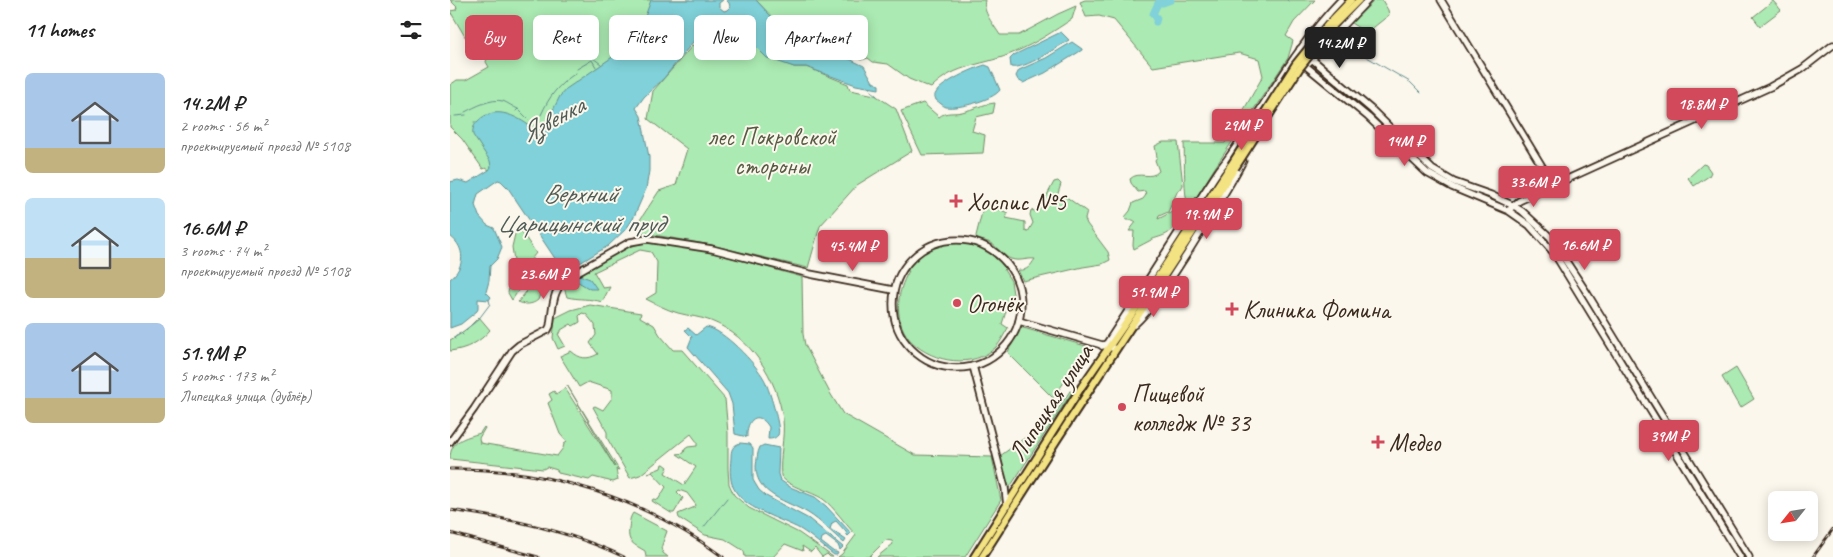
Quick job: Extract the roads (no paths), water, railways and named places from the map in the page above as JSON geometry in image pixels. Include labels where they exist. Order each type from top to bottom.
[{"type":"main road","points":[[1233,164],[1300,49],[1341,0]]},
{"type":"main road","name":"Липецкая улица","points":[[982,557],[1132,327],[1295,65],[1351,0]]},
{"type":"main road","name":"Липецкая улица","points":[[1331,24],[1359,0]]},
{"type":"main road","points":[[1105,347],[1135,301],[1297,76],[1368,0]]},
{"type":"main road","points":[[1441,0],[1554,186]]},
{"type":"main road","points":[[1317,27],[1314,35],[1316,40],[1322,43],[1330,40]]},
{"type":"main road","points":[[1511,208],[1554,186],[1770,87],[1802,69],[1833,45]]},
{"type":"main road","points":[[1300,49],[1372,110],[1432,169],[1454,182],[1491,195],[1511,208],[1554,253],[1738,554]]},
{"type":"main road","points":[[1295,57],[1368,117],[1427,173],[1452,187],[1522,211],[1543,229],[1560,250],[1749,557]]},
{"type":"main road","name":"Липецкая улица","points":[[974,557],[1018,490],[1105,347],[1155,281],[1233,164]]},
{"type":"main road","points":[[450,442],[512,351],[519,345],[548,330],[556,291],[560,282],[630,242],[647,239],[712,249],[810,274],[893,290]]},
{"type":"main road","points":[[951,240],[973,242],[994,252],[1010,269],[1016,280],[1020,295],[1019,321],[1012,338],[1002,351],[986,361],[973,366],[939,365],[908,346],[903,340],[894,321],[893,290],[905,266],[912,257],[922,250],[936,243],[951,240]]},
{"type":"main road","points":[[1125,323],[1135,301]]},
{"type":"main road","points":[[1019,321],[1116,349]]},
{"type":"main road","points":[[973,366],[1005,488],[1007,506]]},
{"type":"main road","points":[[1005,488],[1010,491],[1018,490]]},
{"type":"water","name":"Верхний Царицынский пруд","points":[[651,0],[723,0],[719,3],[719,7],[724,11],[730,7],[726,0],[756,0],[770,15],[766,15],[766,57],[756,47],[756,15],[694,15],[694,41],[684,53],[684,15],[646,15]]},
{"type":"water","points":[[1061,32],[1069,40],[1032,62],[1011,67],[1010,59],[1014,55]]},
{"type":"water","points":[[1072,42],[1082,50],[1045,73],[1023,83],[1018,80],[1016,76],[1019,70],[1046,58]]},
{"type":"water","name":"Верхний Царицынский пруд","points":[[609,59],[678,60],[636,108],[641,116],[649,157],[649,171],[646,189],[633,219],[626,229],[608,246],[575,266],[579,275],[590,279],[597,289],[590,289],[575,280],[569,270],[558,263],[508,188],[498,180],[478,194],[475,205],[479,216],[487,225],[494,228],[502,247],[497,259],[490,266],[486,292],[491,297],[489,300],[478,299],[477,311],[461,324],[450,328],[450,279],[459,269],[462,258],[459,246],[450,236],[450,182],[458,180],[468,183],[491,167],[490,161],[473,135],[474,126],[485,116],[492,113],[500,113],[515,117],[535,130],[545,126],[560,96],[566,89]]},
{"type":"water","name":"Верхний Царицынский пруд","points":[[773,60],[851,60],[864,66],[873,82],[879,85],[879,89],[856,85],[806,67],[794,67]]},
{"type":"water","points":[[985,65],[990,67],[1000,90],[996,94],[975,103],[959,107],[946,107],[936,100],[935,94],[944,85]]},
{"type":"water","points":[[706,327],[713,329],[730,340],[754,365],[764,379],[778,425],[779,431],[776,437],[768,439],[769,427],[761,419],[757,418],[748,426],[747,437],[735,434],[732,404],[728,393],[688,347],[692,337],[685,330],[688,328],[696,335]]},
{"type":"water","points":[[740,443],[750,444],[753,448],[753,480],[759,490],[766,496],[809,519],[843,547],[840,550],[838,545],[826,536],[822,538],[821,542],[838,553],[837,555],[834,555],[800,529],[765,514],[741,498],[734,488],[730,471],[732,451],[735,445]]},
{"type":"water","points":[[764,445],[779,448],[778,474],[780,480],[790,487],[815,497],[851,533],[848,536],[836,521],[832,523],[830,529],[846,540],[844,543],[813,516],[782,501],[761,484],[757,476],[756,466],[759,449]]},
{"type":"waterway","points":[[1156,22],[1157,18],[1153,14],[1158,3],[1171,0]]},
{"type":"waterway","points":[[1345,48],[1353,49],[1410,82],[1421,93]]},
{"type":"waterway","points":[[577,69],[592,60],[596,67]]},
{"type":"waterway","points":[[596,60],[601,64]]},
{"type":"waterway","name":"Язвенка","points":[[541,115],[555,91],[576,73]]},
{"type":"waterway","points":[[870,88],[877,96]]},
{"type":"waterway","name":"Язвенка","points":[[465,112],[498,100],[518,109]]},
{"type":"waterway","name":"Язвенка","points":[[516,111],[518,109],[528,119]]},
{"type":"waterway","points":[[455,116],[466,115]]},
{"type":"waterway","points":[[463,335],[461,333],[478,320],[490,304],[489,300]]},
{"type":"waterway","points":[[455,339],[460,333]]},
{"type":"waterway","points":[[704,527],[727,498]]},
{"type":"railway","points":[[450,469],[487,470],[523,474],[594,490],[661,518],[693,536],[723,557]]},
{"type":"railway","points":[[450,510],[539,527],[582,540],[624,557]]},
{"type":"railway","points":[[1813,557],[1833,529]]},
{"type":"railway","points":[[450,533],[538,557]]},
{"type":"place","name":"Хоспис №5","points":[[956,201]]},
{"type":"place","name":"Огонёк","points":[[957,303]]},
{"type":"place","name":"Клиника Фомина","points":[[1232,309]]},
{"type":"place","name":"Пищевой колледж № 33","points":[[1122,407]]},
{"type":"place","name":"Медео","points":[[1378,442]]},
{"type":"park label","name":"лес Покровской стороны","points":[[772,150]]}]
